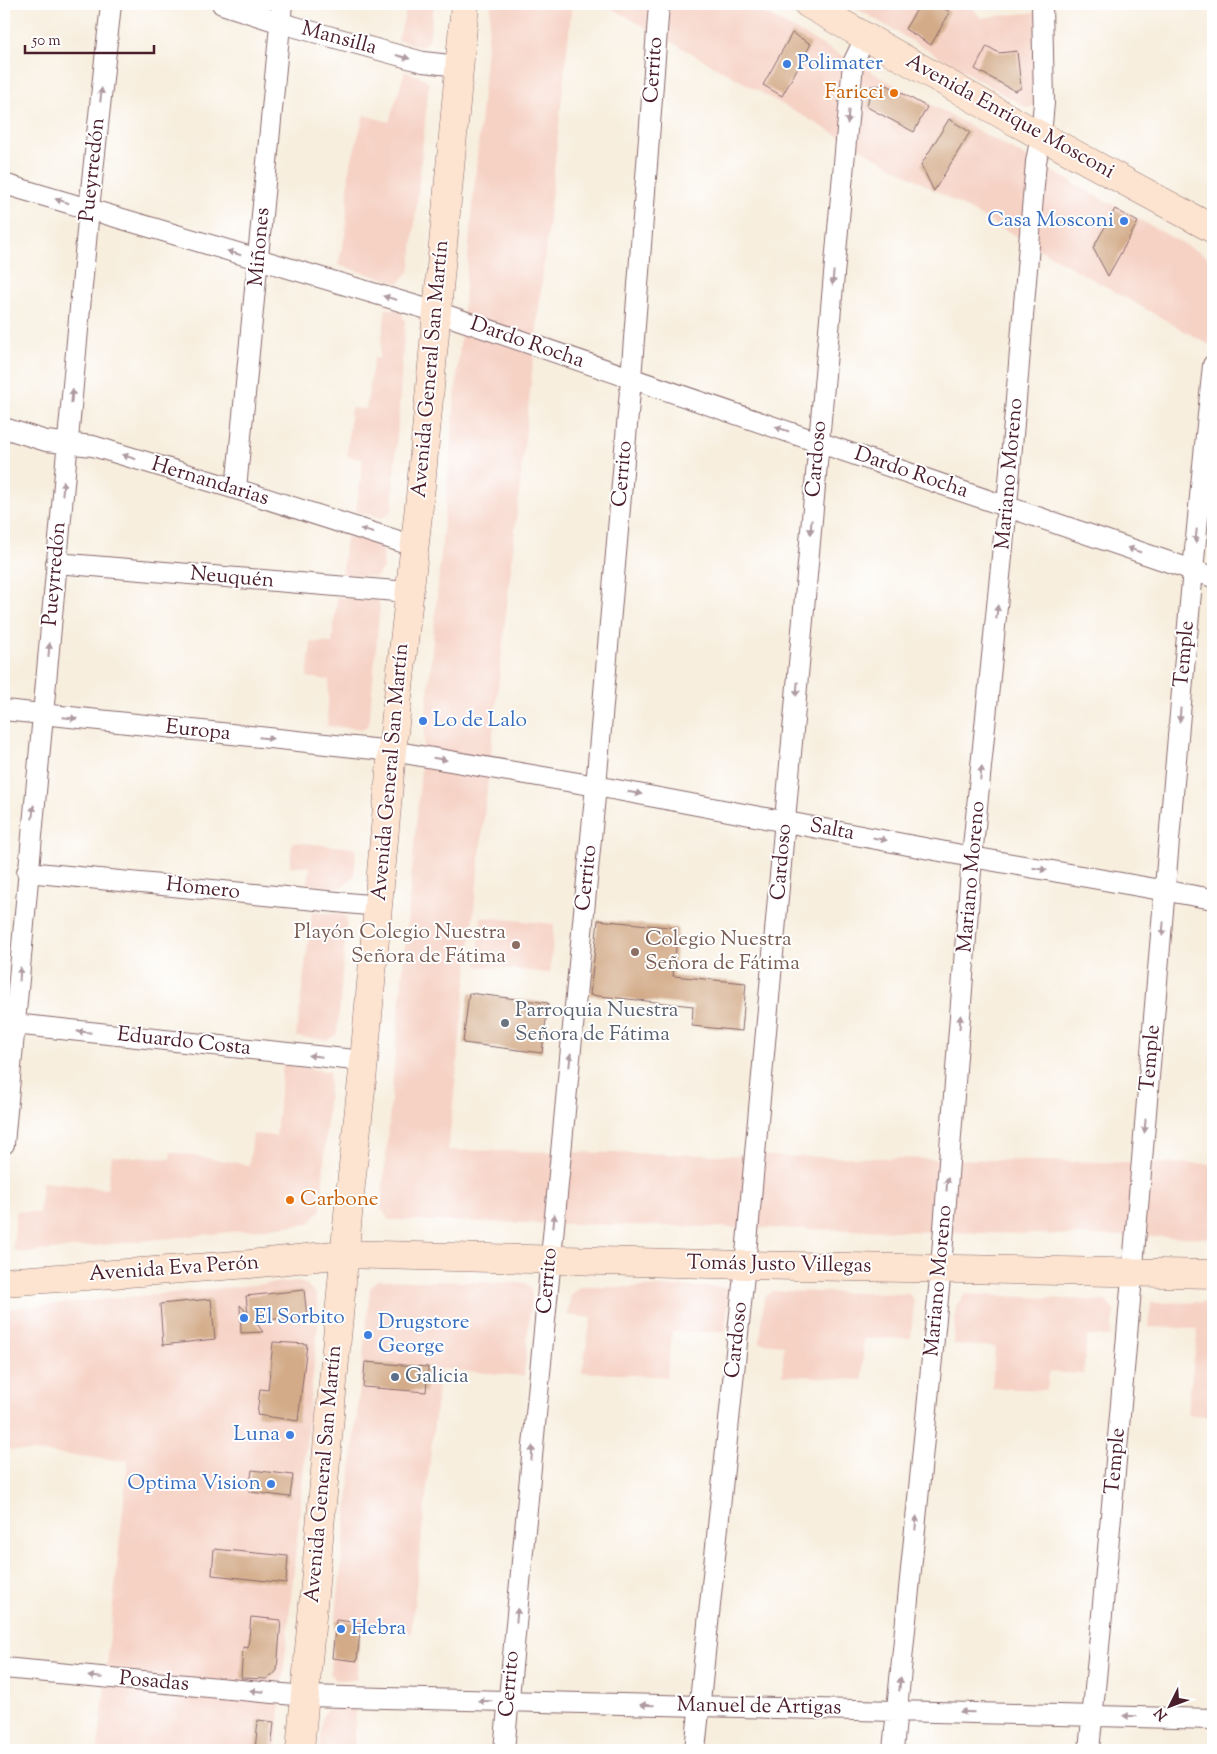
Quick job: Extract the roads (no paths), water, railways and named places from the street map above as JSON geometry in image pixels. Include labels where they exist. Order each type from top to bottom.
[{"type":"main road","name":"Avenida General San Martín","points":[[300,1750],[344,1254],[364,1062],[392,751],[437,312],[465,4]]},
{"type":"main road","name":"Avenida Enrique Mosconi","points":[[808,4],[1010,119],[1213,228]]},
{"type":"main road","name":"Tomás Justo Villegas","points":[[344,1254],[745,1265],[1213,1274]]},
{"type":"main road","name":"Avenida Eva Perón","points":[[4,1282],[250,1264],[344,1254]]},
{"type":"street","name":"Pueyrredón","points":[[4,1144],[10,1024],[28,872],[89,209],[111,4]]},
{"type":"street","name":"Mansilla","points":[[222,4],[281,14],[423,62],[459,66]]},
{"type":"street","name":"Cerrito","points":[[504,1750],[596,786],[659,4]]},
{"type":"street","name":"Mariano Moreno","points":[[893,1750],[941,1268],[972,857],[1007,506],[1036,162],[1044,103],[1042,4]]},
{"type":"street","name":"Miñones","points":[[236,489],[281,14]]},
{"type":"street","name":"Cardoso","points":[[696,1750],[745,1265],[853,62],[866,36]]},
{"type":"street","name":"Dardo Rocha","points":[[4,184],[437,312],[1213,577]]},
{"type":"street","name":"Temple","points":[[1089,1750],[1166,891],[1192,570],[1213,365]]},
{"type":"street","name":"Hernandarias","points":[[4,428],[46,441],[93,446],[414,546]]},
{"type":"street","name":"Neuquén","points":[[56,563],[408,592]]},
{"type":"street","name":"Europa","points":[[4,710],[392,751]]},
{"type":"street","name":"Salta","points":[[392,751],[596,786],[972,857],[1213,899]]},
{"type":"street","name":"Homero","points":[[28,872],[378,906]]},
{"type":"street","name":"Eduardo Costa","points":[[10,1024],[364,1062]]},
{"type":"street","name":"Posadas","points":[[4,1668],[305,1696]]},
{"type":"street","name":"Manuel de Artigas","points":[[305,1696],[1213,1719]]},
{"type":"place","name":"Polimater","points":[[787,64]]},
{"type":"place","name":"Faricci","points":[[894,93]]},
{"type":"place","name":"Casa Mosconi","points":[[1124,221]]},
{"type":"place","name":"Lo de Lalo","points":[[423,721]]},
{"type":"place","name":"Playón Colegio Nuestra Señora de Fátima","points":[[516,945]]},
{"type":"place","name":"Colegio Nuestra Señora de Fátima","points":[[635,952]]},
{"type":"place","name":"Parroquia Nuestra Señora de Fátima","points":[[505,1023]]},
{"type":"place","name":"Carbone","points":[[290,1200]]},
{"type":"place","name":"El Sorbito","points":[[244,1318]]},
{"type":"place","name":"Drugstore George","points":[[368,1335]]},
{"type":"place","name":"Galicia","points":[[395,1377]]},
{"type":"place","name":"Luna","points":[[290,1435]]},
{"type":"place","name":"Optima Vision","points":[[271,1484]]},
{"type":"place","name":"Hebra","points":[[341,1629]]}]
